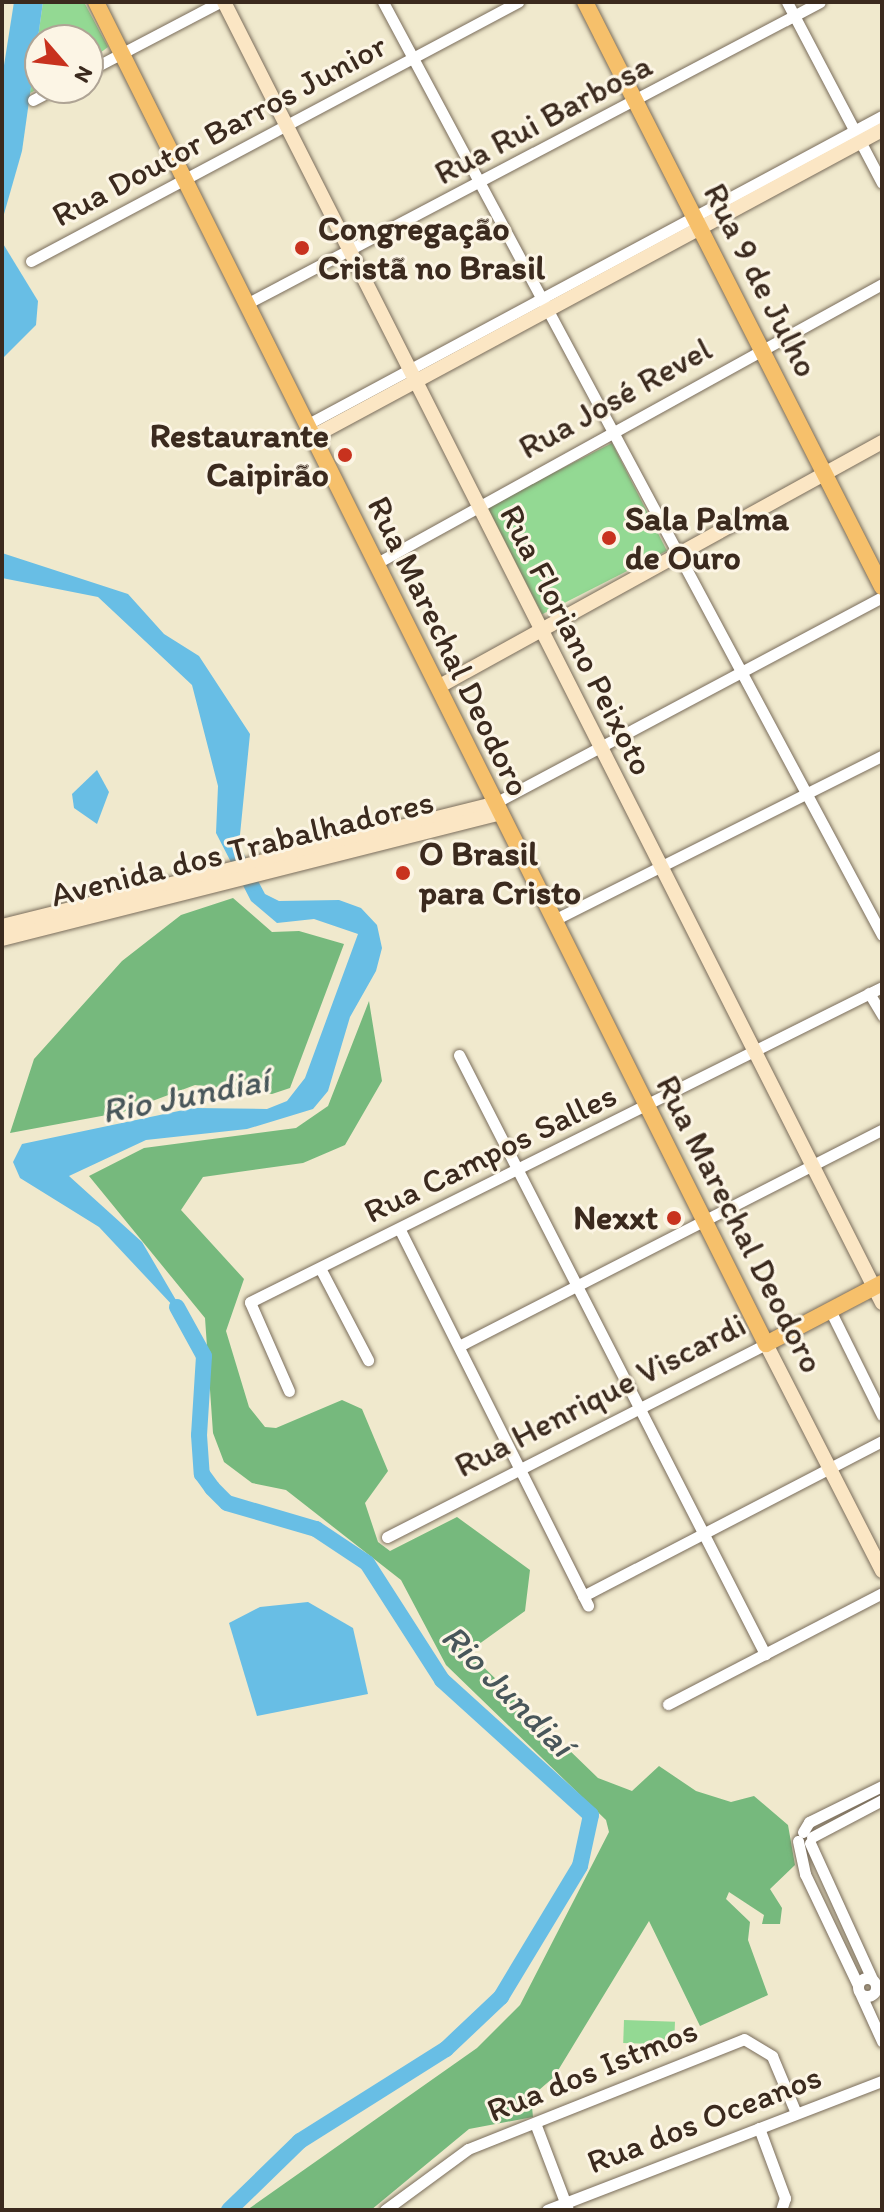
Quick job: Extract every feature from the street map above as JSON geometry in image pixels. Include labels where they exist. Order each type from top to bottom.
[{"type":"main road","name":"Rua Marechal Deodoro","points":[[96,2],[181,181],[248,303],[377,563],[495,809],[882,1571]]},
{"type":"main road","name":"Rua Floriano Peixoto","points":[[222,2],[352,252],[476,509],[542,626],[599,750],[879,1291]]},
{"type":"main road","name":"Rua 9 de Julho","points":[[585,2],[764,347],[882,587]]},
{"type":"main road","points":[[311,430],[859,136],[882,130]]},
{"type":"main road","points":[[438,687],[542,626],[679,557],[882,442]]},
{"type":"main road","name":"Avenida dos Trabalhadores","points":[[2,926],[269,868],[495,809]]},
{"type":"main road","name":"Avenida dos Trabalhadores","points":[[2,939],[213,881]]},
{"type":"main road","name":"Rua Henrique Viscardi","points":[[766,1344],[830,1310],[879,1291]]},
{"type":"street","points":[[104,63],[222,2]]},
{"type":"street","points":[[383,2],[482,181],[545,306],[882,935]]},
{"type":"street","name":"Rua Doutor Barros Junior","points":[[31,261],[518,2]]},
{"type":"street","points":[[787,2],[882,183]]},
{"type":"street","name":"Rua Rui Barbosa","points":[[248,303],[352,252],[820,2]]},
{"type":"street","points":[[859,136],[882,116]]},
{"type":"street","name":"Rua José Revel","points":[[377,563],[613,428],[882,284]]},
{"type":"street","points":[[495,809],[882,597]]},
{"type":"street","points":[[554,920],[662,869],[882,756]]},
{"type":"street","name":"Rua Campos Salles","points":[[289,1391],[250,1302],[400,1230],[882,987]]},
{"type":"street","points":[[869,993],[882,1015]]},
{"type":"street","points":[[459,1055],[765,1654]]},
{"type":"street","points":[[461,1345],[882,1130]]},
{"type":"street","points":[[400,1230],[461,1345],[518,1470],[586,1601],[882,1441]]},
{"type":"street","points":[[320,1268],[368,1360]]},
{"type":"street","points":[[830,1310],[882,1415]]},
{"type":"street","name":"Rua Henrique Viscardi","points":[[387,1537],[766,1344]]},
{"type":"street","points":[[668,1704],[882,1593]]},
{"type":"street","points":[[882,1786],[815,1819],[809,1837],[805,1874],[882,2041]]},
{"type":"street","points":[[809,1837],[882,1800]]},
{"type":"street","points":[[809,1837],[876,1983],[882,2006]]},
{"type":"street","points":[[860,1990],[876,1983]]},
{"type":"street","name":"Rua dos Istmos","points":[[385,2210],[448,2160],[744,2039],[772,2056],[796,2113]]},
{"type":"street","name":"Rua dos Oceanos","points":[[547,2210],[567,2206],[882,2081]]},
{"type":"street","points":[[535,2123],[567,2206]]},
{"type":"street","points":[[759,2128],[785,2198],[781,2210]]},
{"type":"green space","points":[[43,2],[84,2],[96,24],[40,24]]},
{"type":"green space","points":[[612,443],[667,551],[542,614],[487,507]]},
{"type":"green space","points":[[233,898],[272,932],[299,931],[344,944],[290,1088],[272,1094],[195,1085],[123,1112],[10,1133],[34,1059],[122,961],[181,915]]},
{"type":"green space","points":[[369,1001],[382,1081],[345,1145],[303,1163],[203,1177],[181,1210],[244,1279],[226,1331],[249,1407],[265,1427],[276,1428],[342,1400],[362,1409],[388,1471],[365,1503],[378,1542],[390,1551],[457,1517],[530,1570],[525,1611],[468,1652],[598,1778],[632,1791],[659,1766],[696,1791],[731,1802],[754,1796],[788,1825],[795,1865],[770,1889],[782,1908],[780,1924],[762,1924],[764,1915],[729,1892],[726,1899],[750,1922],[748,1940],[768,1995],[700,2026],[649,1921],[554,2077],[531,2097],[533,2117],[469,2129],[371,2210],[247,2210],[477,2048],[520,2005],[609,1832],[606,1820],[446,1665],[401,1580],[286,1490],[252,1483],[224,1462],[213,1433],[205,1318],[89,1176],[144,1148],[296,1128],[328,1106]]},
{"type":"green space","points":[[624,2020],[675,2022],[674,2045],[623,2043]]},
{"type":"water","points":[[14,2],[43,2],[40,24],[24,24],[24,104],[29,104],[22,151],[2,221],[2,78]]},
{"type":"water","points":[[2,242],[38,301],[36,325],[2,359]]},
{"type":"water","points":[[2,553],[128,594],[164,634],[199,656],[250,734],[239,845],[265,894],[279,901],[339,900],[361,908],[377,925],[382,948],[376,971],[350,1017],[328,1091],[313,1109],[247,1129],[146,1140],[69,1176],[142,1242],[190,1324],[99,1227],[20,1178],[13,1162],[22,1144],[193,1108],[267,1109],[287,1101],[305,1078],[358,934],[314,919],[277,923],[251,901],[216,833],[218,786],[192,685],[98,597],[2,578]]},
{"type":"water","points":[[97,770],[109,792],[97,824],[74,808],[72,794]]},
{"type":"water","points":[[308,1602],[353,1628],[368,1694],[257,1716],[229,1623],[260,1607]]},
{"type":"waterway","name":"Rio Jundiaí","points":[[177,1307],[204,1356],[199,1435],[202,1474],[212,1488],[227,1503],[316,1529],[367,1563],[442,1680],[591,1815],[580,1866],[501,1997],[446,2049],[300,2141],[229,2210]]},
{"type":"place","name":"Congregação Cristã no Brasil","points":[[302,248]]},
{"type":"place","name":"Restaurante Caipirão","points":[[345,455]]},
{"type":"place","name":"Sala Palma de Ouro","points":[[609,538]]},
{"type":"place","name":"O Brasil para Cristo","points":[[403,873]]},
{"type":"place","name":"Nexxt","points":[[674,1218]]}]
